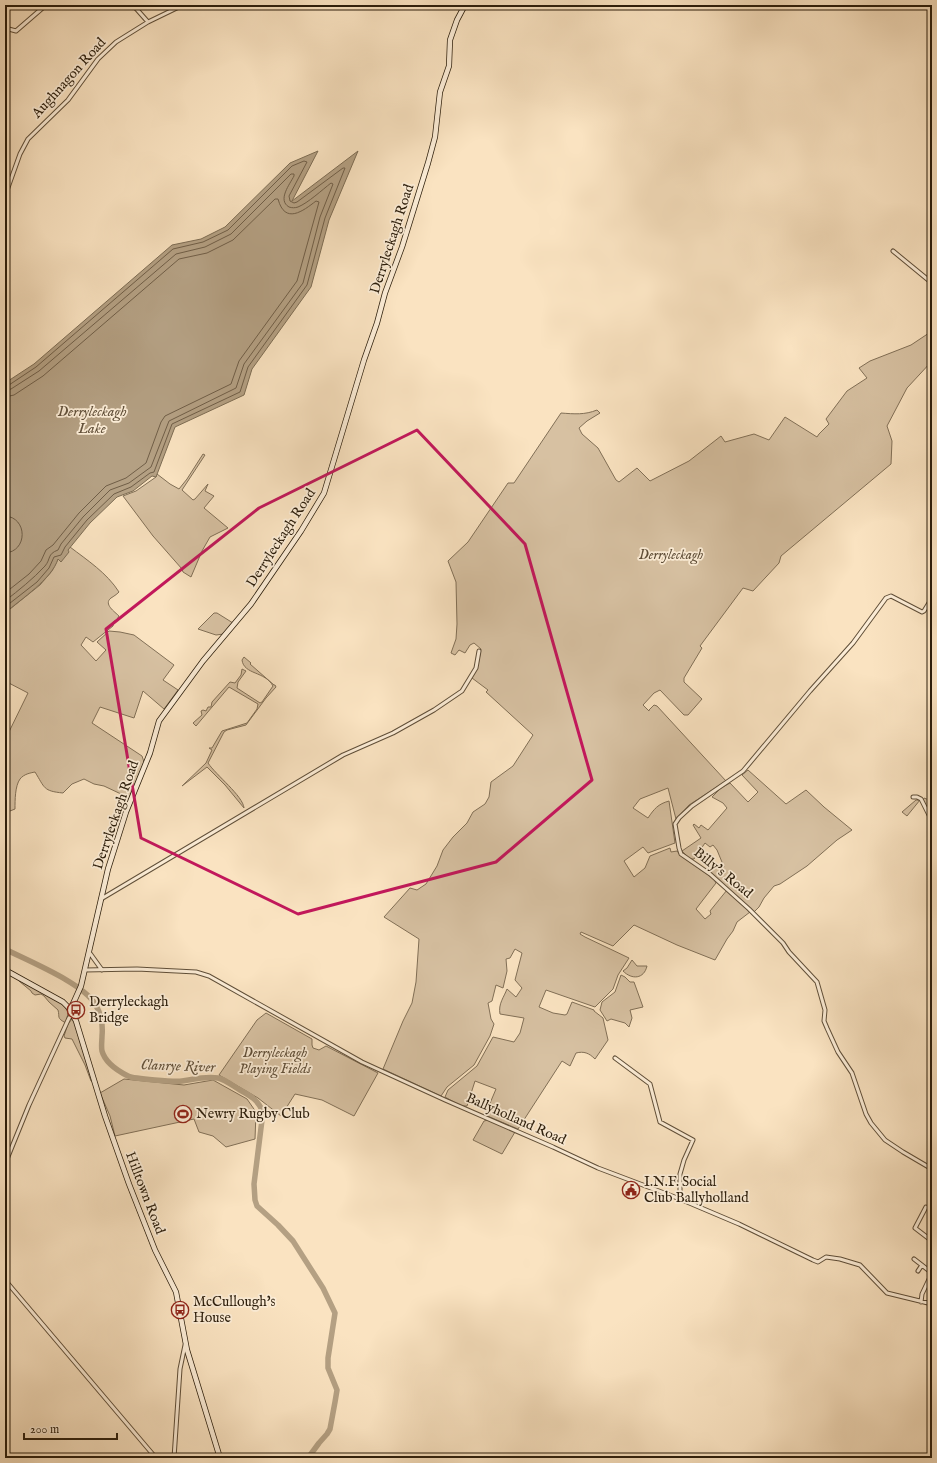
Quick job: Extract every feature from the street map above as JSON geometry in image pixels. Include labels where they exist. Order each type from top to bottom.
[{"type":"street","points":[[5,28],[16,31],[46,5]]},
{"type":"street","points":[[133,5],[148,22]]},
{"type":"street","name":"Aughnagon Road","points":[[5,196],[20,154],[28,139],[68,100],[98,59],[116,42],[148,22],[183,5]]},
{"type":"street","name":"Derryleckagh Road","points":[[69,1008],[72,1006],[81,986],[108,869],[126,812],[150,753],[159,721],[203,661],[240,619],[251,604],[301,531],[324,493],[385,293],[402,248],[428,163],[435,137],[440,92],[449,66],[450,40],[457,20],[465,5]]},
{"type":"street","points":[[893,251],[932,283]]},
{"type":"street","name":"Billy's Road","points":[[932,598],[922,612],[891,596],[886,598],[853,643],[810,691],[743,771],[692,806],[679,818],[675,824],[681,854],[710,874],[749,909],[783,943],[789,952],[817,982],[825,1010],[824,1021],[838,1052],[852,1074],[866,1114],[871,1123],[885,1140],[932,1169]]},
{"type":"street","points":[[101,899],[343,755],[393,733],[434,710],[462,691],[476,668],[479,650]]},
{"type":"street","points":[[913,797],[917,796],[921,799],[932,821]]},
{"type":"street","points":[[89,952],[102,970]]},
{"type":"street","name":"Ballyholland Road","points":[[85,970],[137,969],[196,972],[209,976],[362,1062],[445,1100],[554,1147],[598,1168],[680,1199],[739,1224],[818,1262],[826,1257],[840,1259],[860,1265],[887,1293],[932,1304]]},
{"type":"street","name":"Hilltown Road","points":[[5,970],[54,996],[63,1002],[73,1014],[79,1028],[104,1116],[129,1184],[155,1250],[176,1292],[186,1345],[220,1458]]},
{"type":"street","points":[[5,1164],[29,1104],[69,1018],[73,1014]]},
{"type":"street","points":[[615,1058],[650,1084],[660,1122],[694,1140],[684,1160],[680,1174],[680,1199]]},
{"type":"street","points":[[926,1207],[915,1228],[932,1240]]},
{"type":"street","points":[[914,1259],[932,1273],[922,1294],[921,1302]]},
{"type":"street","points":[[918,1271],[922,1266]]},
{"type":"street","points":[[5,1280],[156,1458]]},
{"type":"street","points":[[174,1458],[180,1369],[186,1345]]},
{"type":"highlighted area","points":[[417,430],[525,544],[592,780],[496,862],[298,914],[141,838],[106,629],[259,508]]},
{"type":"green space","name":"Derryleckagh","points":[[932,331],[932,361],[907,388],[887,426],[892,441],[891,464],[781,556],[779,563],[753,591],[743,588],[700,646],[702,648],[684,678],[684,682],[702,699],[688,715],[684,715],[660,690],[654,693],[643,705],[649,711],[654,705],[657,706],[726,781],[689,805],[676,819],[668,788],[640,799],[633,808],[648,818],[657,807],[669,801],[675,843],[648,853],[643,847],[624,861],[634,877],[645,868],[650,856],[670,848],[671,852],[677,851],[681,856],[714,879],[716,883],[696,909],[705,919],[711,914],[710,911],[727,890],[750,912],[737,922],[715,960],[677,945],[634,925],[613,946],[581,932],[580,934],[585,937],[629,958],[618,975],[613,989],[595,1007],[546,990],[539,1007],[553,1013],[565,1015],[567,1014],[572,1002],[594,1010],[603,1018],[608,1040],[595,1059],[582,1052],[576,1053],[570,1066],[562,1061],[518,1129],[485,1115],[496,1089],[475,1081],[467,1106],[461,1106],[445,1097],[448,1090],[477,1066],[493,1037],[514,1042],[520,1033],[524,1018],[500,1014],[501,1004],[507,989],[516,997],[522,988],[515,980],[522,953],[515,949],[510,958],[506,959],[507,971],[503,988],[496,985],[492,1001],[488,1003],[491,1019],[494,1024],[490,1036],[474,1065],[447,1087],[441,1096],[383,1069],[412,1003],[416,982],[419,939],[384,917],[410,888],[417,890],[426,884],[437,866],[443,850],[467,823],[473,812],[485,804],[489,797],[491,782],[513,766],[533,735],[486,692],[488,690],[471,677],[478,665],[481,649],[474,643],[470,645],[465,653],[459,650],[455,655],[451,653],[456,639],[456,582],[448,561],[468,542],[508,483],[514,483],[561,413],[575,414],[593,412],[597,410],[600,413],[579,428],[582,434],[598,448],[616,480],[619,482],[637,468],[650,481],[689,461],[721,436],[725,442],[754,434],[769,440],[785,417],[817,437],[829,424],[826,419],[847,391],[867,378],[859,368],[870,361],[911,345]]},
{"type":"green space","points":[[203,454],[205,455],[182,490],[193,500],[208,484],[205,491],[214,496],[204,508],[228,528],[210,537],[202,551],[191,577],[183,572],[153,536],[123,496],[136,491],[156,477],[157,474],[179,489]]},
{"type":"green space","points":[[70,547],[103,573],[119,592],[109,600],[108,603],[110,608],[119,616],[116,621],[114,621],[113,626],[93,642],[86,637],[81,645],[96,661],[106,650],[97,642],[109,631],[134,635],[174,665],[163,680],[178,690],[164,709],[143,691],[134,718],[100,707],[92,723],[142,756],[144,762],[122,815],[121,794],[84,779],[72,784],[63,793],[48,790],[45,788],[35,772],[29,773],[20,779],[16,789],[15,809],[5,813],[5,740],[28,693],[5,681],[5,613],[40,585],[52,571],[58,559]]},
{"type":"green space","points":[[214,613],[217,613],[233,623],[224,634],[216,635],[198,629]]},
{"type":"green space","points":[[244,657],[276,687],[246,725],[224,732],[208,763],[239,798],[244,808],[225,785],[207,767],[182,786],[206,763],[212,750],[209,748],[212,748],[222,731],[247,723],[257,709],[258,704],[229,687],[196,726],[193,723],[202,715],[201,711],[206,711],[208,707],[211,707],[212,702],[230,682],[235,683],[241,675],[242,669],[246,671],[238,682],[237,688],[260,703],[273,686],[265,678],[251,671],[244,665],[242,660]]},
{"type":"green space","points":[[748,770],[786,804],[806,790],[852,830],[837,840],[807,866],[780,884],[774,886],[754,912],[721,882],[706,871],[724,867],[717,850],[713,845],[710,847],[705,843],[694,859],[690,859],[682,851],[701,838],[693,825],[694,824],[699,828],[701,825],[708,830],[727,808],[723,803],[712,797],[721,788],[730,783],[748,802],[758,792],[742,775]]},
{"type":"green space","points":[[931,793],[932,809],[929,811],[923,800],[924,798],[929,800]]},
{"type":"green space","points":[[916,800],[920,800],[907,816],[902,812]]},
{"type":"green space","points":[[632,960],[637,966],[647,966],[643,974],[640,976],[630,976],[623,971]]},
{"type":"green space","points":[[621,975],[630,982],[634,982],[643,1007],[630,1010],[632,1018],[629,1027],[625,1023],[611,1019],[607,1021],[600,1010],[602,1002],[615,992]]},
{"type":"green space","points":[[19,980],[54,998],[60,1003],[68,1013],[66,1023],[60,1019],[58,1010],[44,996],[41,994],[35,995]]},
{"type":"green space","name":"Derryleckagh Playing Fields","points":[[266,1013],[312,1039],[313,1048],[319,1050],[326,1046],[378,1073],[354,1116],[322,1100],[295,1094],[281,1116],[258,1098],[219,1075],[257,1020]]},
{"type":"green space","points":[[72,1019],[74,1021],[92,1081],[72,1039],[65,1038],[64,1036],[68,1024]]},
{"type":"green space","name":"Newry Rugby Club","points":[[124,1079],[184,1085],[213,1080],[247,1099],[256,1112],[255,1139],[226,1147],[213,1136],[199,1132],[194,1119],[115,1136],[110,1116],[100,1093]]},
{"type":"green space","points":[[488,1120],[515,1132],[502,1154],[473,1140],[484,1121]]},
{"type":"water","name":"Derryleckagh Lake","points":[[318,151],[292,201],[358,151],[329,220],[311,287],[252,369],[244,395],[175,427],[156,477],[152,476],[133,491],[117,497],[90,523],[68,550],[69,552],[61,562],[58,559],[55,566],[43,581],[5,613],[5,548],[8,534],[5,524],[5,383],[34,364],[172,245],[201,239],[225,227],[290,163]]},
{"type":"waterway","name":"Clanrye River","points":[[5,949],[54,973],[89,996],[100,1015],[102,1028],[102,1049],[104,1055],[112,1066],[120,1072],[132,1077],[163,1081],[182,1081],[214,1077],[218,1078],[251,1096],[261,1108],[263,1112],[254,1184],[257,1206],[293,1241],[323,1288],[335,1313],[328,1358],[328,1368],[337,1390],[330,1429],[308,1458]]},
{"type":"place","name":"Derryleckagh Bridge","points":[[76,1010]]},
{"type":"place","name":"Newry Rugby Club","points":[[183,1114]]},
{"type":"place","name":"I.N.F. Social Club Ballyholland","points":[[631,1190]]},
{"type":"place","name":"McCullough's House","points":[[180,1310]]}]
